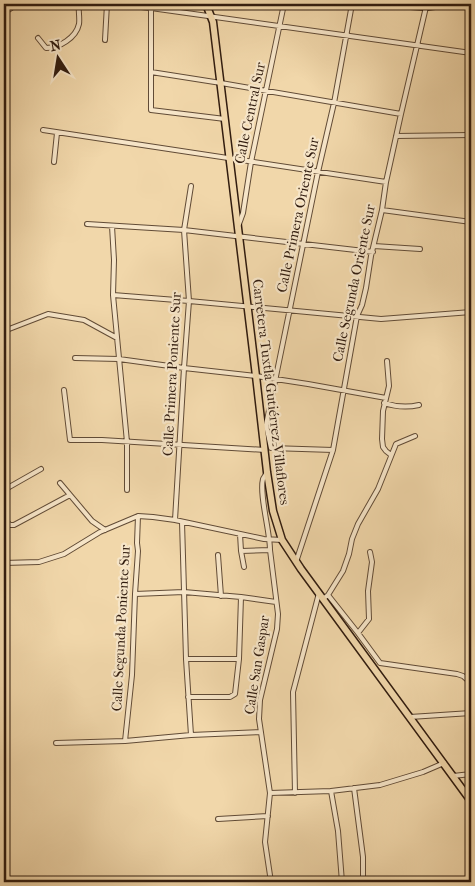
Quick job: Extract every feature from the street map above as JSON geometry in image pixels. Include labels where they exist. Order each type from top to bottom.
[{"type":"main road","name":"Carretera Tuxtla Gutiérrez-Villaflores","points":[[206,4],[214,22],[256,376],[268,449],[267,472],[273,511],[282,540],[296,562],[324,596],[471,801]]},
{"type":"street","points":[[4,12],[17,4]]},
{"type":"street","points":[[38,38],[46,48],[59,46],[68,40],[79,25],[79,4]]},
{"type":"street","points":[[105,40],[106,4]]},
{"type":"street","points":[[112,4],[151,6],[212,17],[471,53]]},
{"type":"street","name":"Calle Central Sur","points":[[238,227],[243,213],[251,162],[284,4]]},
{"type":"street","name":"Calle Primera Oriente Sur","points":[[264,426],[334,103],[352,4]]},
{"type":"street","points":[[379,4],[426,7],[453,4]]},
{"type":"street","points":[[151,6],[151,110],[225,119]]},
{"type":"street","name":"Calle Segunda Oriente Sur","points":[[296,562],[333,450],[357,316],[364,297],[386,182],[426,7]]},
{"type":"street","points":[[151,72],[401,114]]},
{"type":"street","points":[[42,130],[386,182]]},
{"type":"street","points":[[54,162],[57,133]]},
{"type":"street","points":[[396,136],[471,135]]},
{"type":"street","name":"Calle Primera Poniente Sur","points":[[175,520],[190,300],[184,230],[191,186]]},
{"type":"street","points":[[235,199],[245,201]]},
{"type":"street","points":[[382,210],[471,222]]},
{"type":"street","points":[[87,224],[184,230],[373,252]]},
{"type":"street","points":[[112,226],[114,260],[113,295],[127,442],[127,490]]},
{"type":"street","points":[[374,246],[420,250]]},
{"type":"street","points":[[113,295],[190,300],[380,319],[471,312]]},
{"type":"street","points":[[4,332],[48,314],[84,320],[117,338]]},
{"type":"street","points":[[75,358],[119,359],[256,376],[386,398]]},
{"type":"street","points":[[387,361],[389,386],[384,404],[382,439],[383,447],[391,455]]},
{"type":"street","points":[[64,390],[70,440],[180,446],[333,450]]},
{"type":"street","points":[[384,404],[400,407],[419,405]]},
{"type":"street","points":[[295,793],[292,692],[324,596],[343,571],[358,524],[378,489],[396,444],[415,436]]},
{"type":"street","points":[[4,490],[41,469]]},
{"type":"street","name":"Calle San Gaspar","points":[[267,472],[263,480],[263,494],[278,614],[277,629],[260,700],[259,719],[270,793],[265,842],[271,882]]},
{"type":"street","points":[[60,483],[92,521],[105,530]]},
{"type":"street","points":[[4,519],[10,525],[14,525],[70,495]]},
{"type":"street","points":[[4,563],[39,562],[64,554],[105,530],[138,516],[175,520],[270,540],[282,540]]},
{"type":"street","name":"Calle Segunda Poniente Sur","points":[[125,741],[132,675],[138,516]]},
{"type":"street","points":[[182,522],[186,659],[191,735]]},
{"type":"street","points":[[240,534],[244,567]]},
{"type":"street","points":[[241,551],[270,550]]},
{"type":"street","points":[[358,632],[369,619],[368,592],[372,562],[370,552]]},
{"type":"street","points":[[218,556],[221,596]]},
{"type":"street","points":[[135,594],[184,592],[276,602]]},
{"type":"street","points":[[324,596],[358,632],[380,663],[379,674]]},
{"type":"street","points":[[188,697],[230,697],[235,694],[239,659],[241,598]]},
{"type":"street","points":[[186,659],[239,659]]},
{"type":"street","points":[[380,663],[457,674],[463,676],[471,683]]},
{"type":"street","points":[[410,717],[471,713]]},
{"type":"street","points":[[56,743],[125,741],[191,735],[260,732]]},
{"type":"street","points":[[270,793],[331,791],[380,785],[424,772],[444,763]]},
{"type":"street","points":[[453,776],[471,774]]},
{"type":"street","points":[[354,788],[363,857],[363,882]]},
{"type":"street","points":[[331,791],[338,831],[342,882]]},
{"type":"street","points":[[218,819],[268,816]]}]
